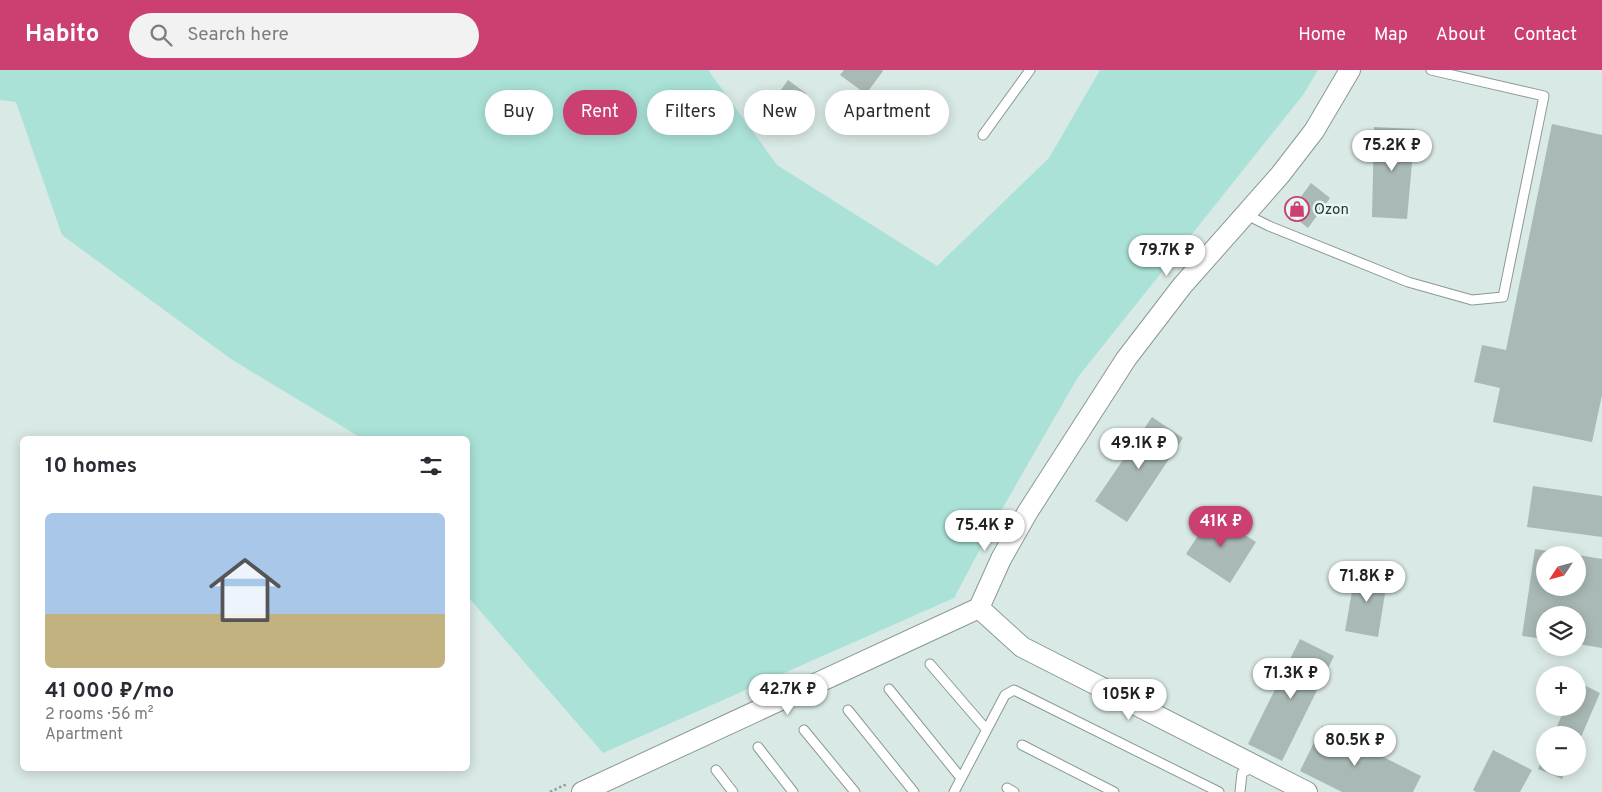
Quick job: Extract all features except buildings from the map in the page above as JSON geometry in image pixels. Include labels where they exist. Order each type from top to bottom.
[{"type":"street","points":[[588,791],[979,608],[1001,559],[1027,513],[1126,359],[1182,286],[1280,175],[1314,132],[1350,70]]},
{"type":"street","points":[[979,608],[1022,647],[1307,792]]},
{"type":"lane","points":[[984,134],[1030,70]]},
{"type":"lane","points":[[1245,214],[1269,226],[1408,282],[1472,300],[1504,297],[1544,96],[1431,70]]},
{"type":"lane","points":[[930,664],[986,729]]},
{"type":"lane","points":[[889,689],[962,778]]},
{"type":"lane","points":[[954,792],[1005,695],[1014,690],[1219,792]]},
{"type":"lane","points":[[848,710],[914,792]]},
{"type":"lane","points":[[804,730],[855,792]]},
{"type":"lane","points":[[1022,745],[1114,792]]},
{"type":"lane","points":[[758,747],[793,792]]},
{"type":"lane","points":[[1240,792],[1242,773],[1255,766]]},
{"type":"lane","points":[[716,770],[733,792]]},
{"type":"green space","points":[[0,70],[708,70],[723,90],[647,90],[647,135],[734,135],[734,106],[744,120],[744,135],[755,135],[777,165],[937,266],[1049,158],[1100,70],[1318,70],[1303,95],[1078,377],[994,523],[954,598],[603,753],[470,599],[470,436],[358,436],[231,359],[62,235],[16,102],[0,100]]},
{"type":"place","name":"Ozon","points":[[1297,209]]}]
